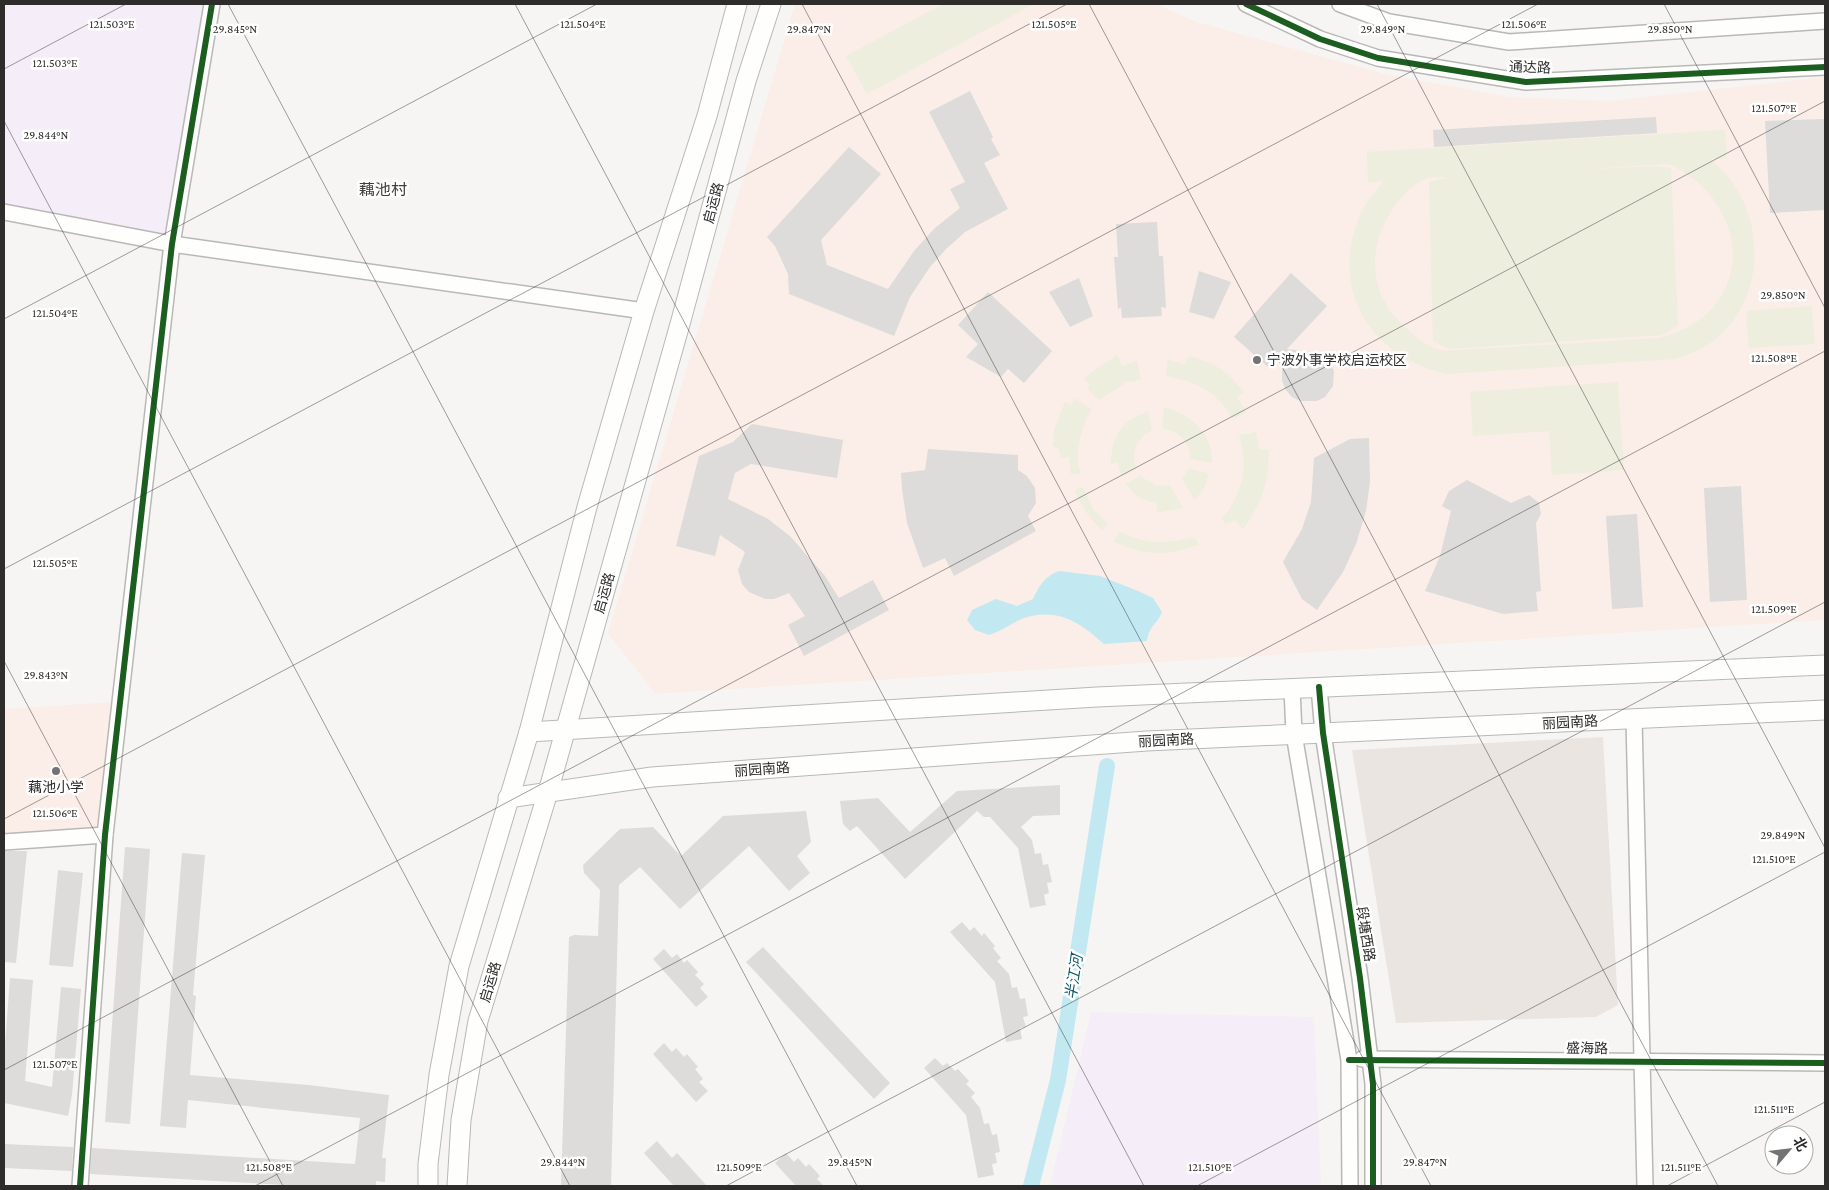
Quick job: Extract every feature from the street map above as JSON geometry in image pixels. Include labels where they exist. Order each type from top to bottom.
[{"type":"main road","points":[[428,1186],[428,1164],[439,1075],[459,966],[529,732],[587,508],[644,311],[707,116],[737,4]]},
{"type":"main road","name":"启运路","points":[[457,1186],[461,1120],[478,1021],[548,792],[746,82],[771,4]]},
{"type":"main road","points":[[529,732],[1097,697],[1825,665]]},
{"type":"main road","name":"丽园南路","points":[[508,798],[652,777],[1147,741],[1825,710]]},
{"type":"street","points":[[80,1186],[105,836],[172,244],[212,4]]},
{"type":"street","name":"通达路","points":[[1246,4],[1320,39],[1378,58],[1526,82],[1825,67]]},
{"type":"street","name":"通达路","points":[[1340,4],[1389,22],[1509,42],[1825,21]]},
{"type":"street","points":[[4,212],[172,244],[644,311]]},
{"type":"street","name":"段塘西路","points":[[1319,687],[1323,733],[1373,1084],[1373,1186]]},
{"type":"street","points":[[1292,688],[1294,734],[1349,1060],[1350,1186]]},
{"type":"street","points":[[1634,719],[1640,1061],[1645,1186]]},
{"type":"street","points":[[4,842],[105,836]]},
{"type":"street","name":"盛海路","points":[[1349,1060],[1370,1058],[1825,1063]]},
{"type":"shaded area","points":[[4,4],[203,4],[167,235],[4,207]]},
{"type":"shaded area","name":"宁波外事学校启运校区","points":[[795,4],[1155,4],[1197,22],[1389,75],[1510,97],[1610,101],[1825,77],[1825,620],[655,694],[608,633]]},
{"type":"shaded area","name":"藕池小学","points":[[114,702],[102,833],[4,839],[4,709]]},
{"type":"shaded area","points":[[1603,737],[1618,1005],[1596,1017],[1396,1023],[1352,750]]},
{"type":"shaded area","points":[[1091,1012],[1314,1017],[1321,1186],[1050,1185]]},
{"type":"green space","points":[[943,4],[1034,4],[867,94],[846,56]]},
{"type":"green space","points":[[1725,130],[1727,158],[1710,159],[1733,183],[1747,211],[1754,242],[1753,272],[1744,302],[1728,327],[1704,347],[1673,359],[1448,374],[1420,365],[1396,352],[1376,334],[1362,314],[1353,290],[1349,264],[1353,237],[1365,205],[1384,181],[1368,183],[1367,152]],"holes":[[[1669,164],[1697,182],[1717,204],[1729,230],[1733,257],[1728,283],[1714,306],[1692,325],[1660,338],[1443,351],[1422,342],[1405,327],[1392,313],[1383,299],[1377,283],[1376,251],[1386,219],[1396,204],[1419,182],[1429,178],[1448,177],[1429,182],[1433,341],[1449,349],[1661,335],[1678,326],[1671,168],[1652,166],[1541,172]]]},
{"type":"green space","points":[[1812,306],[1815,344],[1749,348],[1746,311]]},
{"type":"green space","points":[[1117,355],[1122,366],[1137,361],[1141,380],[1127,382],[1099,400],[1088,389],[1089,385],[1084,378]]},
{"type":"green space","points":[[1189,356],[1206,361],[1232,379],[1244,392],[1237,397],[1246,412],[1233,419],[1220,401],[1205,389],[1187,381],[1166,376],[1168,360],[1184,364]]},
{"type":"green space","points":[[1618,382],[1624,470],[1552,475],[1549,431],[1473,436],[1470,392]]},
{"type":"green space","points":[[1074,398],[1091,409],[1078,449],[1081,474],[1071,474],[1069,457],[1061,458],[1059,449],[1053,446],[1054,430],[1065,402],[1072,405]]},
{"type":"green space","points":[[1164,407],[1182,414],[1198,426],[1209,443],[1212,463],[1191,459],[1183,438],[1179,434],[1162,428]]},
{"type":"green space","points":[[1148,412],[1152,430],[1142,437],[1136,446],[1134,457],[1136,469],[1121,476],[1118,462],[1111,464],[1116,438],[1131,419]]},
{"type":"green space","points":[[1256,432],[1259,449],[1269,450],[1268,472],[1260,501],[1243,529],[1235,520],[1226,524],[1222,519],[1235,499],[1242,479],[1244,458],[1239,435]]},
{"type":"green space","points":[[1189,468],[1209,474],[1204,488],[1195,500],[1182,479]]},
{"type":"green space","points":[[1140,476],[1156,486],[1170,485],[1183,508],[1156,513],[1157,504],[1140,498],[1125,484]]},
{"type":"green space","points":[[1083,487],[1093,509],[1108,524],[1102,530],[1089,516],[1077,496],[1075,490]]},
{"type":"green space","points":[[1120,532],[1141,540],[1157,542],[1195,538],[1199,545],[1165,553],[1146,552],[1113,542]]},
{"type":"water","points":[[1059,571],[1100,576],[1153,598],[1162,612],[1151,628],[1147,641],[1104,644],[1078,624],[1068,619],[1048,614],[1024,618],[989,635],[975,630],[967,620],[972,610],[996,599],[1017,606],[1033,599],[1043,582]]},
{"type":"building","points":[[970,91],[1000,155],[984,163],[1008,209],[965,232],[946,249],[930,267],[910,297],[894,336],[789,294],[788,274],[775,246],[767,237],[849,147],[881,174],[821,240],[827,265],[888,289],[914,251],[935,228],[960,208],[950,189],[965,182],[929,112]]},
{"type":"building","points":[[1656,117],[1657,133],[1434,147],[1433,130]]},
{"type":"building","points":[[1825,119],[1825,210],[1770,213],[1765,121]]},
{"type":"building","points":[[1157,222],[1159,256],[1163,256],[1166,308],[1161,307],[1162,316],[1122,318],[1121,307],[1118,309],[1114,257],[1118,257],[1116,224]]},
{"type":"building","points":[[1199,271],[1231,282],[1214,319],[1189,312]]},
{"type":"building","points":[[1291,273],[1327,306],[1287,349],[1319,353],[1330,363],[1334,371],[1333,386],[1325,397],[1317,401],[1300,401],[1292,397],[1285,389],[1282,380],[1282,354],[1268,367],[1234,337]]},
{"type":"building","points":[[1079,278],[1093,316],[1070,327],[1049,292]]},
{"type":"building","points":[[988,292],[1052,351],[1024,383],[1008,369],[1001,377],[966,357],[978,344],[958,325]]},
{"type":"building","points":[[752,424],[843,440],[837,478],[751,464],[735,473],[728,499],[768,519],[790,536],[825,576],[839,598],[873,580],[889,610],[804,656],[788,625],[805,616],[789,593],[774,599],[765,599],[749,592],[742,584],[738,570],[745,552],[720,535],[715,556],[676,546],[699,456],[733,442]]},
{"type":"building","points":[[1369,438],[1370,482],[1366,511],[1356,544],[1343,572],[1317,610],[1302,599],[1283,562],[1302,529],[1311,502],[1314,458],[1350,439]]},
{"type":"building","points":[[928,449],[1018,455],[1018,470],[1027,476],[1035,488],[1036,503],[1028,516],[1036,531],[954,576],[945,558],[923,568],[907,523],[901,473],[925,470]]},
{"type":"building","points":[[1467,480],[1511,503],[1529,495],[1539,503],[1541,514],[1536,523],[1541,591],[1536,592],[1538,611],[1503,614],[1425,591],[1440,556],[1451,511],[1442,506],[1449,491]]},
{"type":"building","points":[[1741,486],[1747,600],[1710,602],[1704,488]]},
{"type":"building","points":[[1637,514],[1643,607],[1612,609],[1606,516]]},
{"type":"building","points":[[1060,785],[1060,815],[1033,816],[1021,827],[1032,840],[1035,854],[1041,853],[1043,865],[1048,864],[1052,882],[1047,883],[1049,893],[1044,895],[1046,905],[1030,908],[1018,848],[990,817],[984,817],[977,811],[905,879],[857,826],[850,831],[843,824],[840,801],[878,798],[910,832],[957,791]]},
{"type":"building","points":[[806,811],[811,842],[797,856],[810,873],[789,891],[749,846],[680,909],[640,867],[619,885],[611,1186],[561,1186],[569,937],[574,935],[598,936],[600,890],[584,873],[583,865],[620,829],[653,827],[681,856],[723,816]]},
{"type":"building","points":[[125,847],[150,849],[130,1124],[105,1122]]},
{"type":"building","points":[[4,851],[27,851],[16,963],[4,962]]},
{"type":"building","points":[[182,853],[205,855],[193,995],[196,996],[190,1075],[309,1085],[389,1095],[382,1158],[386,1158],[385,1182],[376,1181],[376,1186],[303,1186],[90,1174],[92,1148],[355,1164],[360,1118],[188,1100],[186,1128],[160,1126]]},
{"type":"building","points":[[58,870],[83,873],[73,967],[49,965]]},
{"type":"building","points":[[962,922],[970,931],[974,927],[982,936],[984,933],[995,946],[993,948],[1001,958],[997,961],[1009,974],[1012,988],[1017,987],[1020,999],[1025,998],[1028,1016],[1023,1017],[1026,1027],[1020,1028],[1022,1039],[1006,1042],[995,982],[950,932]]},
{"type":"building","points":[[763,947],[890,1083],[874,1099],[746,962]]},
{"type":"building","points":[[664,949],[672,958],[677,954],[684,963],[687,960],[698,972],[695,975],[704,984],[700,988],[708,997],[696,1007],[653,959]]},
{"type":"building","points":[[10,978],[33,980],[25,1081],[52,1087],[61,987],[81,989],[72,1095],[68,1116],[4,1103],[4,1057]]},
{"type":"building","points":[[664,1043],[672,1052],[676,1048],[684,1057],[687,1054],[698,1067],[695,1069],[703,1079],[699,1082],[708,1091],[696,1102],[653,1054]]},
{"type":"building","points":[[935,1058],[943,1066],[947,1063],[955,1071],[958,1069],[969,1081],[966,1084],[975,1093],[971,1097],[980,1108],[984,1124],[989,1123],[992,1135],[997,1134],[1000,1152],[995,1153],[997,1163],[992,1164],[994,1175],[978,1178],[966,1115],[924,1068]]},
{"type":"building","points":[[657,1141],[672,1158],[677,1153],[707,1186],[674,1186],[644,1153]]},
{"type":"building","points":[[4,1144],[73,1147],[72,1171],[4,1168]]},
{"type":"building","points":[[786,1153],[794,1162],[798,1158],[806,1167],[809,1164],[820,1176],[817,1179],[824,1186],[796,1186],[775,1163]]},
{"type":"waterway","name":"半江河","points":[[1031,1186],[1058,1080],[1107,766]]},
{"type":"cycle path","points":[[80,1186],[105,835],[172,244],[212,4]]},
{"type":"cycle path","points":[[1246,4],[1320,39],[1378,58],[1526,82],[1825,67]]},
{"type":"cycle path","points":[[1319,687],[1323,733],[1360,978],[1373,1084],[1373,1186]]},
{"type":"cycle path","points":[[1349,1060],[1825,1063]]},
{"type":"place","name":"宁波外事学校启运校区","points":[[1257,360]]},
{"type":"place","name":"藕池小学","points":[[56,771]]},
{"type":"district","name":"藕池村","points":[[383,189]]}]
